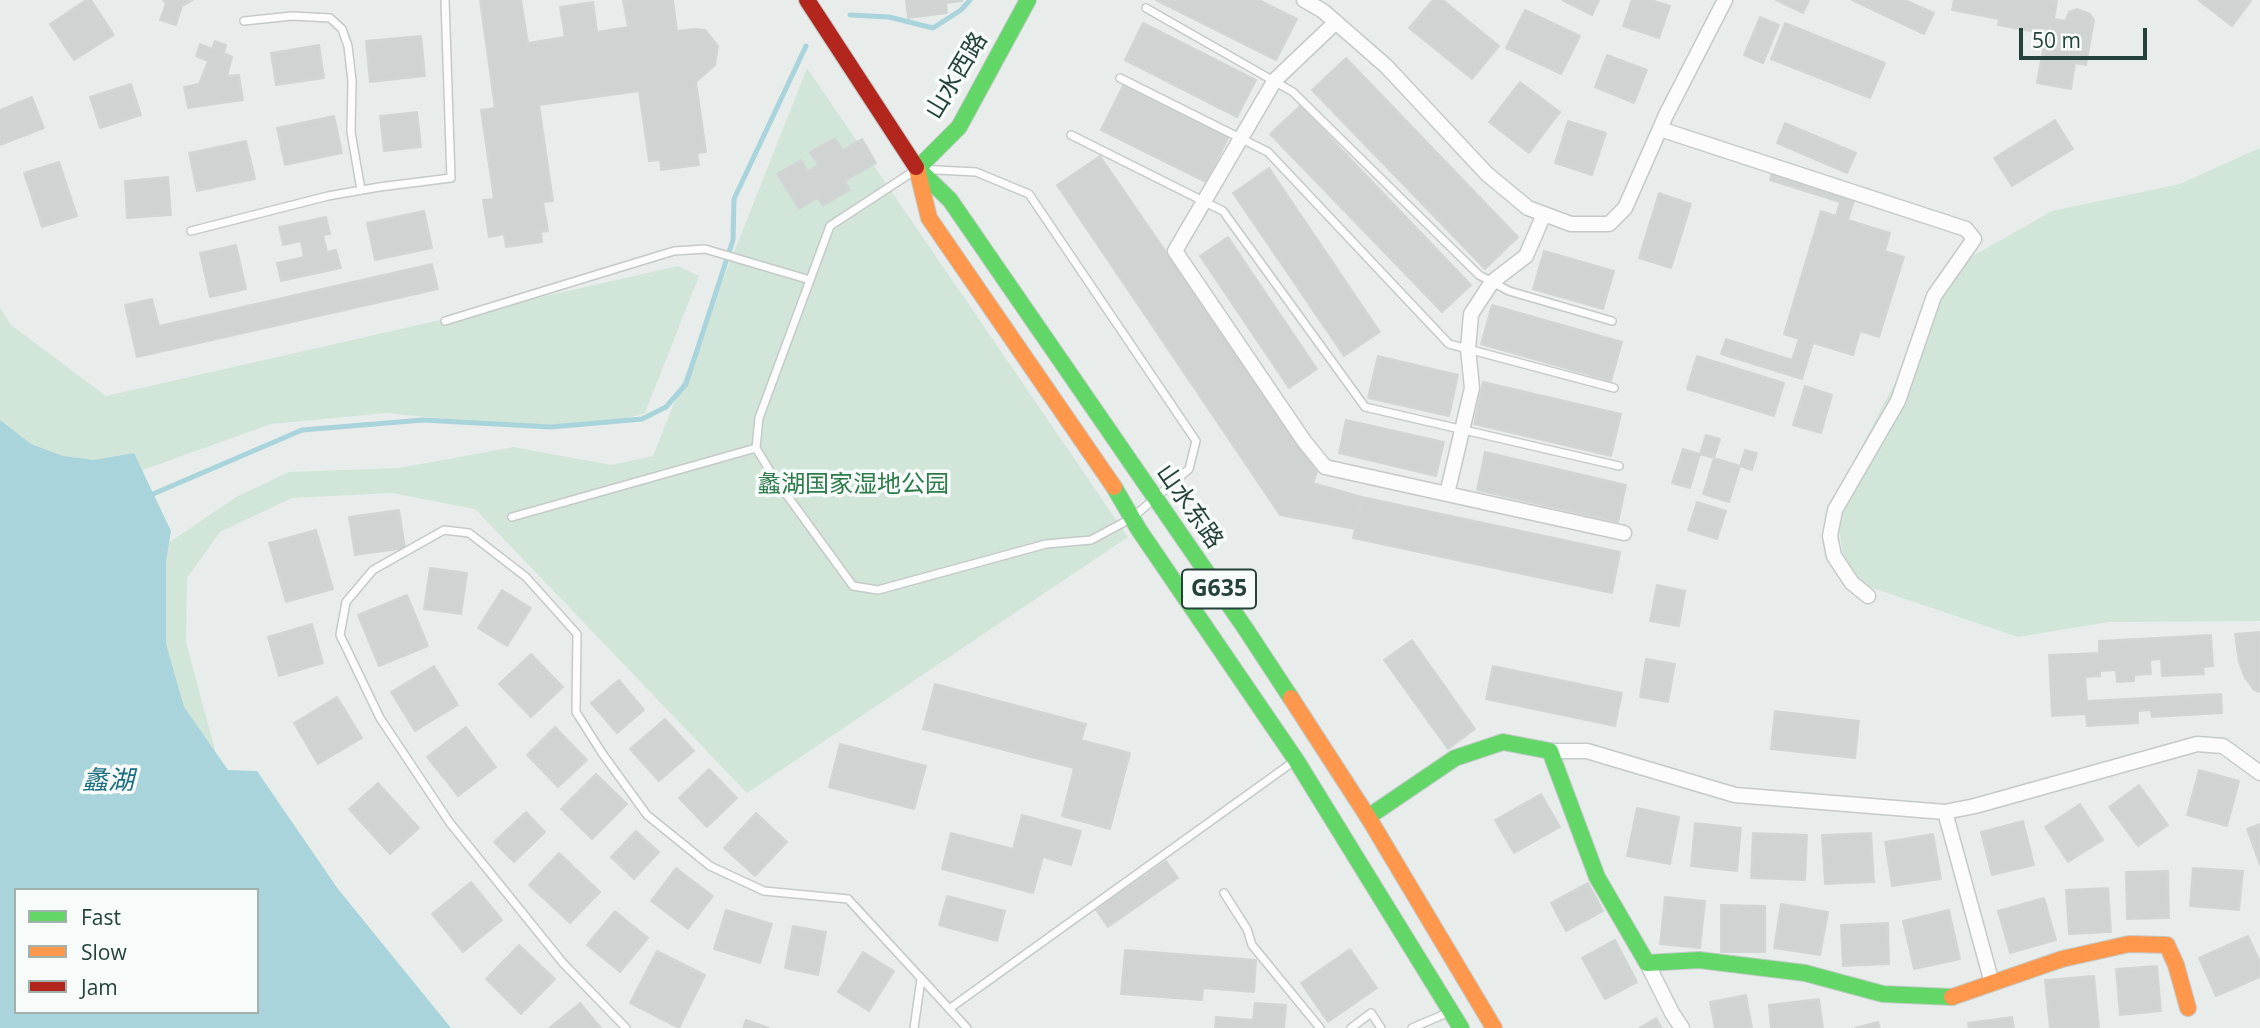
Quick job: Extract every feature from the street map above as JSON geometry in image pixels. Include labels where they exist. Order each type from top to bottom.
[{"type":"main road","name":"山水东路","points":[[807,0],[917,169],[950,200],[1245,628],[1367,817],[1494,1028]]},
{"type":"main road","name":"山水西路","points":[[917,169],[958,127],[1028,0]]},
{"type":"main road","name":"山水东路","points":[[917,169],[929,218],[1120,495],[1132,518],[1297,760],[1461,1028]]},
{"type":"main road","points":[[1367,817],[1455,758],[1503,742],[1550,751],[1597,877],[1647,963],[1699,960],[1805,973],[1883,994],[1948,998],[2062,959],[2129,944],[2168,945],[2188,1008]]},
{"type":"street","points":[[1304,0],[1324,11],[1386,66],[1487,174],[1528,208],[1571,224],[1609,224],[1625,208],[1660,129],[1725,0]]},
{"type":"street","points":[[1336,22],[1275,80],[1175,251],[1304,441],[1325,467],[1624,533]]},
{"type":"street","points":[[1660,129],[1966,229],[1974,239],[1934,296],[1898,401],[1835,510],[1830,536],[1834,555],[1852,583],[1868,596]]},
{"type":"street","points":[[1447,494],[1472,388],[1468,349],[1471,314],[1492,282],[1526,256],[1544,214]]},
{"type":"street","points":[[1550,751],[1587,751],[1735,795],[1945,811],[1975,806],[2197,744],[2223,746],[2260,773]]},
{"type":"street","points":[[1945,811],[1992,983]]},
{"type":"street","points":[[1647,963],[1682,1028]]},
{"type":"lane","points":[[191,231],[328,196],[451,178],[445,0]]},
{"type":"lane","points":[[1146,8],[1293,92],[1479,275],[1509,290],[1612,321]]},
{"type":"lane","points":[[244,21],[292,16],[330,18],[342,29],[348,46],[352,81],[351,132],[361,190]]},
{"type":"lane","points":[[1119,78],[1268,152],[1449,344],[1614,388]]},
{"type":"lane","points":[[1071,135],[1223,211],[1365,407],[1619,466]]},
{"type":"lane","points":[[917,169],[976,172],[1029,194],[1196,441],[1189,469],[1132,518],[1090,540],[1046,544],[878,590],[853,586],[772,476],[756,447],[759,418],[810,280],[830,226],[917,169]]},
{"type":"lane","points":[[445,321],[674,251],[705,249],[810,280]]},
{"type":"lane","points":[[512,517],[756,447]]},
{"type":"lane","points":[[626,1028],[564,963],[450,822],[380,718],[340,635],[346,603],[373,570],[444,530],[469,533],[526,577],[577,634],[576,712],[647,816],[710,866],[764,891],[848,899],[967,1028]]},
{"type":"lane","points":[[949,1009],[1297,760]]},
{"type":"lane","points":[[1224,893],[1247,929],[1252,945],[1320,1028]]},
{"type":"lane","points":[[914,1028],[921,979]]},
{"type":"lane","points":[[1412,1028],[1451,1012]]},
{"type":"lane","points":[[1351,1028],[1371,1013],[1381,1028]]},
{"type":"green space","name":"蠡湖国家湿地公园","points":[[807,68],[1128,537],[747,793],[475,509],[392,493],[292,498],[220,532],[187,578],[186,642],[220,769],[407,1026],[0,1028],[0,308],[11,325],[106,396],[678,266],[699,276],[645,413],[606,425],[495,424],[387,413],[271,424],[137,472],[170,542],[236,497],[289,472],[399,468],[514,447],[611,465],[653,456]]},
{"type":"green space","points":[[2260,148],[2260,621],[2109,622],[2018,637],[1846,579],[1835,497],[1957,265],[2052,211],[2180,184]]},
{"type":"water","name":"蠡湖","points":[[0,420],[31,444],[63,456],[94,460],[134,453],[171,531],[166,561],[166,644],[184,707],[228,770],[257,771],[338,889],[451,1028],[0,1028]]},
{"type":"building","points":[[86,0],[91,0],[114,35],[74,60],[50,24]]},
{"type":"building","points":[[163,0],[193,0],[182,6],[176,25],[160,20],[166,4]]},
{"type":"building","points":[[480,0],[521,0],[528,43],[565,37],[560,7],[593,2],[597,32],[628,27],[623,0],[673,0],[677,31],[705,30],[718,46],[715,65],[696,82],[706,152],[697,153],[699,165],[661,170],[660,160],[649,161],[639,91],[539,105],[553,201],[543,202],[548,231],[541,232],[542,242],[506,247],[504,234],[489,237],[483,200],[494,199],[481,110],[495,108]]},
{"type":"building","points":[[906,0],[962,1],[946,3],[947,13],[908,18]]},
{"type":"building","points":[[1156,0],[1259,0],[1297,19],[1276,60]]},
{"type":"building","points":[[1433,0],[1443,0],[1499,46],[1472,79],[1409,28]]},
{"type":"building","points":[[1562,0],[1599,0],[1592,15]]},
{"type":"building","points":[[1632,0],[1651,0],[1670,6],[1659,38],[1623,26]]},
{"type":"building","points":[[1776,0],[1809,0],[1803,13]]},
{"type":"building","points":[[1852,0],[1905,0],[1934,13],[1924,34]]},
{"type":"building","points":[[1954,0],[2051,0],[2057,1],[2054,19],[2065,21],[2069,12],[2077,9],[2090,14],[2094,20],[2086,65],[2075,63],[2071,89],[2037,83],[2046,34],[1998,25],[1999,19],[1952,10]]},
{"type":"building","points":[[2198,0],[2250,0],[2251,1],[2232,26]]},
{"type":"building","points":[[1525,10],[1580,36],[1561,74],[1506,48]]},
{"type":"building","points":[[1760,17],[1779,25],[1763,63],[1744,55]]},
{"type":"building","points":[[1143,23],[1256,80],[1237,117],[1125,60]]},
{"type":"building","points":[[1785,23],[1885,63],[1870,98],[1771,59]]},
{"type":"building","points":[[421,36],[425,76],[370,82],[366,41]]},
{"type":"building","points":[[215,41],[226,45],[224,53],[232,57],[227,76],[239,75],[243,100],[188,108],[184,87],[199,84],[208,61],[196,56],[200,44],[212,49]]},
{"type":"building","points":[[319,45],[324,78],[276,85],[271,53]]},
{"type":"building","points":[[1607,55],[1647,70],[1634,103],[1595,87]]},
{"type":"building","points":[[1346,58],[1518,237],[1485,269],[1312,90]]},
{"type":"building","points":[[1520,82],[1560,112],[1529,153],[1489,122]]},
{"type":"building","points":[[131,84],[141,115],[100,128],[90,97]]},
{"type":"building","points":[[1123,86],[1228,138],[1206,182],[1101,130]]},
{"type":"building","points":[[32,97],[44,128],[0,145],[0,110]]},
{"type":"building","points":[[1300,106],[1471,285],[1442,312],[1270,134]]},
{"type":"building","points":[[417,112],[421,147],[384,151],[380,116]]},
{"type":"building","points":[[334,116],[342,153],[285,165],[277,128]]},
{"type":"building","points":[[2055,120],[2073,149],[2012,186],[1994,158]]},
{"type":"building","points":[[1568,121],[1606,133],[1592,175],[1555,163]]},
{"type":"building","points":[[1785,123],[1856,153],[1847,173],[1777,143]]},
{"type":"building","points":[[835,138],[843,150],[862,139],[876,163],[845,181],[850,190],[823,206],[818,198],[799,209],[777,174],[801,160],[808,171],[818,165],[810,152]]},
{"type":"building","points":[[246,141],[255,179],[197,191],[189,153]]},
{"type":"building","points":[[1100,156],[1317,472],[1313,483],[1362,497],[1355,529],[1280,515],[1057,185]]},
{"type":"building","points":[[59,162],[77,216],[42,227],[24,173]]},
{"type":"building","points":[[1269,168],[1380,332],[1344,356],[1233,193]]},
{"type":"building","points":[[1773,169],[1856,194],[1848,220],[1890,233],[1885,251],[1904,257],[1879,337],[1860,331],[1853,355],[1813,343],[1802,379],[1721,354],[1726,339],[1792,360],[1799,339],[1784,334],[1821,211],[1836,216],[1840,202],[1770,180]]},
{"type":"building","points":[[168,177],[171,215],[127,218],[125,181]]},
{"type":"building","points":[[1659,193],[1691,204],[1671,268],[1639,258]]},
{"type":"building","points":[[424,211],[432,248],[375,260],[367,223]]},
{"type":"building","points":[[326,217],[330,234],[323,235],[327,252],[336,250],[341,268],[281,281],[277,263],[304,257],[301,241],[283,245],[279,227]]},
{"type":"building","points":[[1228,237],[1317,369],[1289,388],[1200,256]]},
{"type":"building","points":[[236,245],[246,289],[210,297],[200,253]]},
{"type":"building","points":[[1544,251],[1614,271],[1603,309],[1533,289]]},
{"type":"building","points":[[432,264],[438,289],[137,357],[125,305],[152,299],[159,326]]},
{"type":"building","points":[[1492,305],[1622,342],[1611,381],[1481,344]]},
{"type":"building","points":[[1378,356],[1458,375],[1449,416],[1368,398]]},
{"type":"building","points":[[1697,356],[1784,383],[1774,416],[1687,389]]},
{"type":"building","points":[[1483,382],[1621,414],[1611,456],[1474,424]]},
{"type":"building","points":[[1805,386],[1832,395],[1821,433],[1793,425]]},
{"type":"building","points":[[1346,420],[1444,442],[1436,476],[1339,453]]},
{"type":"building","points":[[1706,435],[1720,439],[1714,458],[1700,454]]},
{"type":"building","points":[[1683,449],[1700,454],[1690,488],[1672,483]]},
{"type":"building","points":[[1745,450],[1757,453],[1752,470],[1740,466]]},
{"type":"building","points":[[1485,452],[1626,485],[1618,522],[1477,490]]},
{"type":"building","points":[[1714,458],[1740,466],[1729,502],[1703,494]]},
{"type":"building","points":[[1362,497],[1620,552],[1612,593],[1353,538]]},
{"type":"building","points":[[1697,502],[1726,511],[1717,539],[1688,530]]},
{"type":"building","points":[[399,510],[405,548],[355,555],[349,517]]},
{"type":"building","points":[[316,530],[333,589],[286,602],[269,543]]},
{"type":"building","points":[[430,568],[467,573],[461,614],[424,609]]},
{"type":"building","points":[[1657,585],[1685,591],[1679,626],[1650,621]]},
{"type":"building","points":[[502,590],[531,608],[507,646],[478,628]]},
{"type":"building","points":[[407,595],[428,646],[379,666],[358,615]]},
{"type":"building","points":[[312,624],[323,663],[279,676],[268,637]]},
{"type":"building","points":[[2260,632],[2260,692],[2254,690],[2245,678],[2239,662],[2235,634]]},
{"type":"building","points":[[2211,635],[2213,666],[2203,667],[2204,674],[2162,676],[2161,659],[2150,660],[2151,674],[2134,675],[2134,681],[2117,682],[2116,670],[2100,671],[2100,676],[2085,677],[2087,701],[2221,694],[2222,713],[2152,717],[2151,710],[2138,711],[2138,723],[2087,726],[2086,714],[2052,716],[2049,655],[2099,653],[2099,641]]},
{"type":"building","points":[[1412,640],[1475,729],[1448,749],[1384,660]]},
{"type":"building","points":[[531,654],[563,687],[531,717],[499,684]]},
{"type":"building","points":[[1646,659],[1675,664],[1668,702],[1640,697]]},
{"type":"building","points":[[434,666],[458,705],[415,731],[391,692]]},
{"type":"building","points":[[1493,666],[1622,693],[1615,726],[1486,699]]},
{"type":"building","points":[[619,680],[644,710],[617,733],[591,703]]},
{"type":"building","points":[[935,684],[1086,724],[1081,740],[1130,753],[1110,829],[1062,816],[1074,768],[923,729]]},
{"type":"building","points":[[337,697],[362,738],[318,764],[294,723]]},
{"type":"building","points":[[1775,711],[1859,721],[1855,758],[1771,749]]},
{"type":"building","points":[[665,719],[694,751],[659,781],[630,749]]},
{"type":"building","points":[[466,727],[496,767],[458,796],[427,757]]},
{"type":"building","points":[[555,727],[587,760],[558,787],[527,755]]},
{"type":"building","points":[[840,744],[926,766],[914,809],[829,787]]},
{"type":"building","points":[[709,769],[737,798],[707,827],[679,798]]},
{"type":"building","points":[[2199,770],[2239,781],[2227,826],[2187,815]]},
{"type":"building","points":[[596,774],[627,804],[592,839],[561,809]]},
{"type":"building","points":[[378,783],[419,828],[390,854],[349,809]]},
{"type":"building","points":[[2139,785],[2168,825],[2138,846],[2109,807]]},
{"type":"building","points":[[1541,794],[1560,827],[1514,853],[1495,820]]},
{"type":"building","points":[[2080,804],[2103,840],[2068,862],[2045,827]]},
{"type":"building","points":[[1637,808],[1679,817],[1670,864],[1627,856]]},
{"type":"building","points":[[526,812],[545,832],[514,862],[494,842]]},
{"type":"building","points":[[756,813],[787,842],[755,876],[724,848]]},
{"type":"building","points":[[1022,815],[1081,831],[1071,865],[1043,857],[1033,893],[942,869],[951,833],[1013,849]]},
{"type":"building","points":[[2023,821],[2034,865],[1992,875],[1981,832]]},
{"type":"building","points":[[1695,823],[1741,828],[1737,871],[1691,866]]},
{"type":"building","points":[[2260,824],[2260,865],[2247,829]]},
{"type":"building","points":[[636,831],[659,852],[634,879],[611,857]]},
{"type":"building","points":[[1753,833],[1807,835],[1805,880],[1751,878]]},
{"type":"building","points":[[1871,833],[1874,882],[1825,884],[1822,835]]},
{"type":"building","points":[[1933,834],[1941,879],[1892,886],[1885,842]]},
{"type":"building","points":[[559,853],[600,892],[570,923],[529,885]]},
{"type":"building","points":[[1166,861],[1178,878],[1108,927],[1096,910]]},
{"type":"building","points":[[676,868],[713,896],[688,929],[651,901]]},
{"type":"building","points":[[2193,868],[2243,871],[2239,910],[2190,906]]},
{"type":"building","points":[[2168,871],[2169,918],[2127,919],[2126,872]]},
{"type":"building","points":[[471,882],[502,920],[463,952],[432,914]]},
{"type":"building","points":[[1588,883],[1603,911],[1566,931],[1551,903]]},
{"type":"building","points":[[2108,888],[2111,932],[2069,934],[2066,890]]},
{"type":"building","points":[[947,896],[1005,911],[997,941],[939,925]]},
{"type":"building","points":[[1665,897],[1705,901],[1700,948],[1660,944]]},
{"type":"building","points":[[2044,898],[2056,940],[2010,953],[1998,911]]},
{"type":"building","points":[[1781,904],[1828,912],[1820,955],[1774,948]]},
{"type":"building","points":[[1721,905],[1765,906],[1765,952],[1721,952]]},
{"type":"building","points":[[726,910],[772,924],[760,963],[714,949]]},
{"type":"building","points":[[1949,910],[1960,959],[1914,969],[1903,921]]},
{"type":"building","points":[[615,911],[648,938],[620,972],[587,945]]},
{"type":"building","points":[[1888,923],[1889,964],[1843,966],[1841,925]]},
{"type":"building","points":[[793,926],[826,932],[818,975],[785,968]]},
{"type":"building","points":[[2248,936],[2260,962],[2260,977],[2216,996],[2199,958]]},
{"type":"building","points":[[1615,940],[1637,982],[1605,999],[1582,958]]},
{"type":"building","points":[[519,945],[555,979],[521,1014],[486,979]]},
{"type":"building","points":[[1350,949],[1377,988],[1328,1022],[1301,983]]},
{"type":"building","points":[[1125,950],[1256,960],[1254,992],[1203,988],[1202,1000],[1121,994]]},
{"type":"building","points":[[657,951],[705,975],[679,1028],[630,1003]]},
{"type":"building","points":[[863,952],[894,971],[869,1011],[838,992]]},
{"type":"building","points":[[2157,966],[2161,1011],[2120,1015],[2116,969]]},
{"type":"building","points":[[2094,976],[2099,1028],[2050,1028],[2045,980]]},
{"type":"building","points":[[1746,995],[1752,1028],[1715,1028],[1710,1002]]},
{"type":"building","points":[[1819,999],[1823,1028],[1771,1028],[1769,1005]]},
{"type":"building","points":[[580,1003],[601,1028],[549,1028]]},
{"type":"building","points":[[1255,1003],[1286,1005],[1284,1028],[1215,1028],[1216,1017],[1253,1020]]},
{"type":"building","points":[[2012,1017],[2014,1028],[1969,1028],[1968,1023]]},
{"type":"building","points":[[1656,1018],[1662,1028],[1639,1028]]},
{"type":"building","points":[[746,1020],[769,1028],[743,1028]]},
{"type":"building","points":[[1878,1022],[1880,1028],[1855,1028]]},
{"type":"waterway","points":[[850,15],[889,17],[933,28],[961,10],[970,0]]},
{"type":"waterway","points":[[153,494],[302,430],[423,420],[551,427],[642,419],[666,407],[686,384],[733,240],[734,199],[806,46]]},
{"type":"traffic: fast","points":[[917,169],[959,127],[1028,0]]},
{"type":"traffic: fast","points":[[916,167],[950,200],[1291,698]]},
{"type":"traffic: fast","points":[[1114,487],[1139,530],[1296,760],[1461,1028]]},
{"type":"traffic: fast","points":[[1368,817],[1455,758],[1503,742],[1550,751],[1597,877],[1647,963],[1699,960],[1805,973],[1883,994],[1952,997]]},
{"type":"traffic: slow","points":[[917,169],[929,218],[1114,487]]},
{"type":"traffic: slow","points":[[1291,698],[1368,817],[1494,1028]]},
{"type":"traffic: slow","points":[[1952,997],[2062,959],[2129,944],[2167,945],[2176,965],[2188,1008]]},
{"type":"traffic: jam","points":[[807,0],[916,167]]}]
